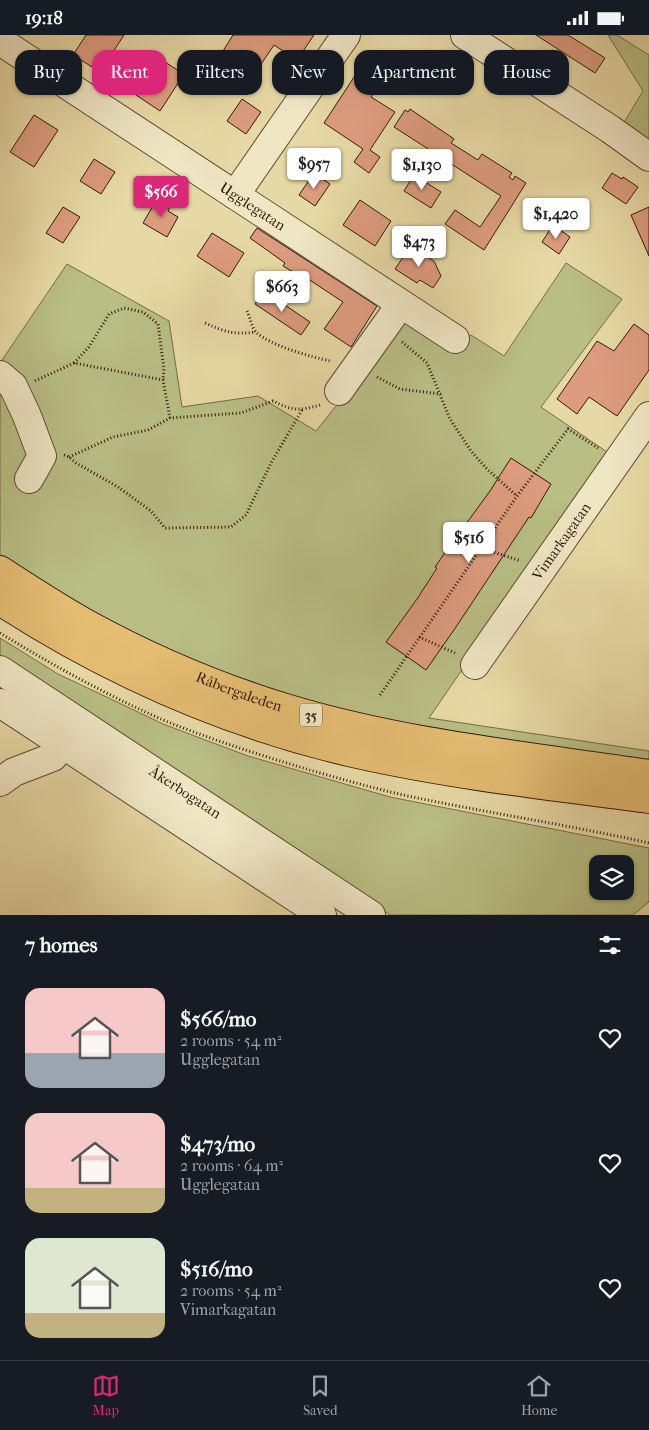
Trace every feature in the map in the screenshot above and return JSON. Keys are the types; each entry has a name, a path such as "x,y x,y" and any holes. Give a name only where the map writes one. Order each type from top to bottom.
{"main road":[{"name":"Råbergaleden","path":"0,570 86,623 129,645 227,688 289,709 421,740 649,774"},
{"name":"Råbergaleden","path":"0,601 30,620 117,668 217,712 280,732 353,753 415,765 649,799"}],"street":[{"path":"235,195 346,35"},
{"path":"465,35 610,129 649,157"},
{"name":"Ugglegatan","path":"0,41 455,339"},
{"path":"339,391 401,304"},
{"path":"6,380 28,416 42,456 29,479"},
{"name":"Vimarkagatan","path":"476,664 649,415"},
{"name":"Åkerbogatan","path":"0,670 371,915"},
{"path":"0,703 322,915"},
{"path":"0,782 14,772 53,757 64,744"}],"path":[{"path":"6,380 31,382 74,363 89,347 109,315 124,308 143,312 158,324 164,369 163,380 170,418"},
{"path":"247,311 256,332"},
{"path":"205,323 237,334 256,332 282,347 313,357 356,367 400,389 441,394"},
{"path":"384,328 427,363 450,419 471,451 487,469 518,496"},
{"path":"74,363 163,380"},
{"path":"302,411 272,463 246,515 232,527 165,528 151,511 69,457 113,437 148,430 170,418 240,413 273,401 284,407 302,411 322,404 339,391"},
{"path":"380,695 481,548 568,429 617,461"},
{"path":"481,548 542,568"},
{"path":"419,637 476,664"}],"green space":[{"path":"608,35 617,35 649,55 649,143 623,124 643,91"},
{"path":"566,263 622,299 541,407 610,454 429,718 649,751 649,760 443,730 392,720 291,695 210,667 147,640 87,608 0,555 0,363 67,264 169,321 182,407 258,396 316,431 405,320 451,348 471,335 504,356"},
{"path":"0,638 58,674 163,724 248,756 390,797 649,848 649,902 633,915 390,915 0,658"}],"building":[{"path":"86,35 124,35 114,50 92,50 92,67 82,61 82,50 76,50"},
{"path":"233,35 314,35 304,50 282,50 274,45 262,63 262,50 224,50"},
{"path":"536,35 568,35 605,58 595,73 569,56 569,50 559,50"},
{"path":"167,63 177,70 177,85 160,111 136,95 167,95"},
{"path":"354,77 354,95 372,95 371,97 395,112 370,150 380,157 369,173 354,162 363,149 324,123"},
{"path":"242,99 261,112 246,134 227,121"},
{"path":"410,109 454,139 451,143 478,160 482,154 512,173 509,177 513,180 515,176 526,183 484,250 445,224 455,210 480,227 501,196 394,127 405,110 408,112"},
{"path":"34,115 58,130 34,167 10,152"},
{"path":"94,159 115,172 101,194 80,181"},
{"path":"314,173 330,184 315,206 299,195"},
{"path":"612,173 622,179 623,177 638,187 626,204 602,188"},
{"path":"414,175 441,192 431,208 404,191"},
{"path":"158,197 171,205 168,211 178,217 167,237 143,223"},
{"path":"360,200 391,221 375,246 343,225"},
{"path":"63,207 80,217 63,243 46,233"},
{"path":"649,207 649,256 631,215"},
{"path":"553,225 570,237 559,254 542,242"},
{"path":"257,228 377,306 351,347 324,329 343,302 299,273 298,275 283,266 285,263 250,238"},
{"path":"212,233 244,253 229,277 197,256"},
{"path":"410,247 434,261 441,276 433,288 420,280 417,283 395,269"},
{"path":"264,291 310,322 301,335 255,304"},
{"path":"634,324 649,335 649,370 617,416 589,397 577,414 557,399 597,341 614,351"},
{"path":"511,458 551,484 531,518 529,517 426,670 386,642 417,599 437,568 435,567 490,491"}]}
